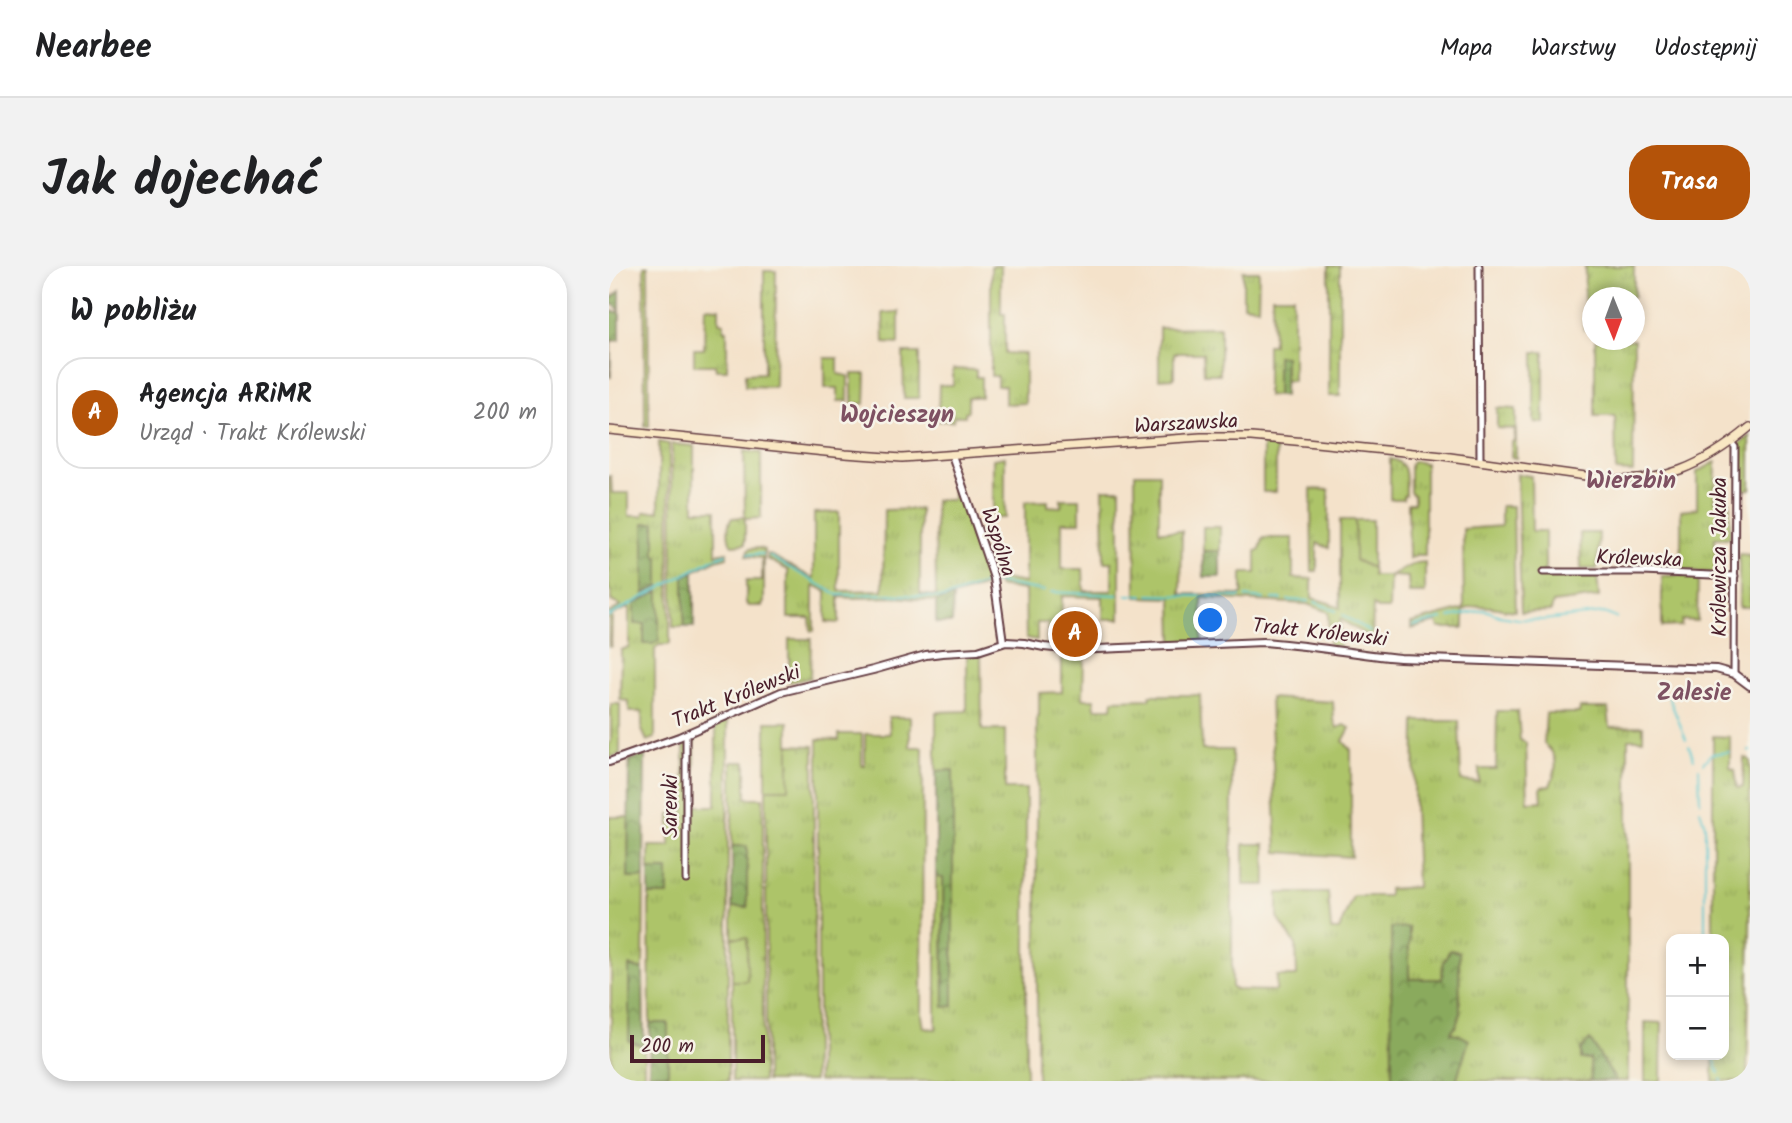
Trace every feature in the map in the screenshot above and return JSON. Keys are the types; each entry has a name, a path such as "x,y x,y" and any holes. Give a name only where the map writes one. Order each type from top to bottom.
{"main road":[{"name":"Warszawska","path":"609,430 902,458 1227,436 1296,441 1480,461 1612,480 1634,480 1676,472 1699,463 1731,443 1750,427"}],"street":[{"path":"1479,266 1480,461"},
{"name":"Królewicza Jakuba","path":"1731,443 1735,447 1734,674"},
{"name":"Wspólna","path":"952,455 994,578 1003,642"},
{"name":"Królewska","path":"1543,572 1735,576"},
{"name":"Trakt Królewski","path":"609,762 686,734 790,689 932,654 978,651 1003,642 1074,650 1263,642 1400,658 1716,669 1734,674 1750,686"},
{"name":"Sarenki","path":"686,734 686,878"}],"green space":[{"path":"644,266 648,266 649,427 645,426"},
{"path":"991,266 1001,266 1001,314 1005,314 1005,353 1025,354 1025,403 1005,404 1005,386 997,386 997,376 991,376"},
{"path":"1329,266 1340,266 1340,396 1329,396"},
{"path":"1585,266 1634,266 1634,287 1585,287"},
{"path":"764,271 776,271 775,387 745,386 745,374 764,373"},
{"path":"1243,271 1259,271 1258,307 1243,305"},
{"path":"620,291 620,312 609,300"},
{"path":"1272,296 1293,296 1293,381 1285,381 1285,356 1277,356 1277,396 1267,396 1267,345 1273,345"},
{"path":"705,307 719,308 719,322 724,323 724,330 727,330 727,370 716,370 715,365 694,365 694,349 704,349"},
{"path":"609,311 620,312 620,340 611,341 609,377"},
{"path":"899,312 899,344 884,343 883,313"},
{"path":"1220,327 1220,374 1204,374 1203,353 1174,353 1174,378 1159,379 1159,328"},
{"path":"1595,350 1634,350 1633,472 1616,471 1615,416 1595,416"},
{"path":"1534,352 1544,352 1544,423 1534,422"},
{"path":"903,353 919,353 919,398 904,398"},
{"path":"1277,356 1285,356 1284,396 1277,396"},
{"path":"825,358 838,358 838,374 848,376 848,401 838,401 838,388 825,388"},
{"path":"953,369 976,370 976,377 981,377 981,397 968,397 968,411 965,416 954,416 953,421 938,421 939,385 953,385"},
{"path":"852,374 866,374 865,404 852,403"},
{"path":"1497,408 1516,409 1516,458 1511,457 1515,429 1497,428"},
{"path":"1750,436 1750,489 1739,491 1740,444"},
{"path":"659,442 669,444 670,643 659,645 655,649 655,738 647,741 642,730 642,712 629,712 629,701 620,700 621,650 629,647 629,607 612,615 609,647 609,613 621,606 611,601 609,590 609,476 612,493 629,493 629,516 643,516 644,512 659,511","holes":["654,523 655,554 644,594 644,524"]},
{"path":"672,444 694,446 694,510 716,510 716,554 727,552 727,557 684,576 684,627 673,627"},
{"path":"1263,445 1276,447 1276,492 1263,492"},
{"path":"744,451 761,453 761,518 745,519 745,544 732,545 728,535 730,520 745,517"},
{"path":"1005,457 1005,518 993,518 993,459"},
{"path":"1390,459 1404,467 1406,495 1403,499 1390,499"},
{"path":"1413,461 1425,463 1425,555 1416,555 1409,559 1408,503 1414,503 1414,496 1410,492 1410,465"},
{"path":"1716,462 1715,501 1730,502 1730,538 1715,538 1715,573 1681,569 1681,510 1697,508 1697,472"},
{"path":"1135,473 1159,473 1159,531 1182,531 1181,594 1242,595 1242,573 1256,573 1256,551 1260,549 1263,538 1293,538 1293,578 1312,579 1312,598 1340,608 1340,520 1355,520 1355,560 1372,568 1373,576 1389,576 1416,563 1425,562 1425,593 1409,593 1408,577 1390,576 1389,609 1377,609 1373,605 1372,639 1340,619 1340,647 1329,645 1328,612 1307,604 1202,598 1202,641 1173,643 1172,598 1136,597"},
{"path":"1517,474 1531,476 1532,531 1545,531 1545,569 1542,572 1597,575 1599,597 1553,603 1551,611 1521,612"},
{"path":"953,478 986,563 990,585 936,601 897,597 839,597 839,623 826,622 826,591 814,585 814,631 811,631 810,618 788,618 788,570 767,559 768,554 814,579 814,513 839,512 839,591 883,590 884,510 920,509 920,594 936,596 935,500 953,500"},
{"path":"1103,489 1120,489 1120,619 1103,619 1103,597 1062,596 1061,645 1048,643 1048,623 1037,623 1037,640 1026,638 1025,590 998,586 997,578 1025,583 1025,502 1048,501 1048,506 1061,507 1061,499 1080,499 1080,522 1062,522 1062,569 1083,569 1084,591 1112,591 1112,562 1104,562"},
{"path":"1311,489 1329,490 1329,548 1317,543 1317,571 1312,571"},
{"path":"1501,506 1513,506 1515,611 1476,606 1464,610 1464,628 1439,628 1437,622 1411,629 1411,623 1464,609 1463,529 1501,526"},
{"path":"1355,520 1372,520 1372,568 1355,560"},
{"path":"644,523 655,523 659,586 644,594"},
{"path":"1203,527 1220,527 1220,551 1203,551"},
{"path":"1580,533 1599,533 1597,569 1581,569"},
{"path":"749,549 764,550 764,602 762,606 749,606 746,603 746,581 762,581 762,558 746,556"},
{"path":"1203,551 1220,551 1220,577 1204,577"},
{"path":"1739,554 1750,555 1750,607 1739,607"},
{"path":"694,572 694,627 684,627 684,576"},
{"path":"1681,575 1698,579 1697,621 1682,620 1681,626 1662,627 1662,576"},
{"path":"659,591 659,640 653,644 644,644 644,624 634,624 634,604"},
{"path":"953,597 952,623 936,623 936,601"},
{"path":"789,639 811,639 810,678 789,682"},
{"path":"1062,653 1084,653 1083,699 1094,699 1095,708 1112,708 1113,700 1150,699 1150,695 1200,695 1202,750 1232,750 1232,988 1236,990 1276,991 1277,976 1297,976 1296,945 1278,918 1278,893 1328,893 1331,930 1339,930 1353,896 1388,896 1388,889 1417,887 1415,721 1459,721 1461,781 1479,782 1479,769 1496,769 1497,711 1518,711 1520,740 1526,743 1528,802 1542,801 1541,787 1550,786 1554,774 1555,758 1544,744 1546,713 1579,713 1580,708 1608,708 1610,727 1643,726 1643,739 1628,739 1628,1081 1037,1081 1037,717 1039,693 1062,692"},
{"path":"967,655 981,655 982,730 1005,730 1005,789 1026,789 1026,1081 818,1081 818,739 839,740 839,734 862,734 862,766 865,766 865,734 890,734 889,717 910,717 910,747 923,747 922,1016 924,1028 936,1029 936,877 943,877 944,1006 953,770 936,771 936,712 967,711"},
{"path":"1270,698 1333,702 1337,728 1345,725 1350,728 1343,741 1351,750 1351,857 1277,852"},
{"path":"611,704 620,704 620,754 609,758 611,742"},
{"path":"728,720 728,1081 650,1081 649,1073 668,1073 668,1023 650,1023 649,895 668,894 668,870 649,870 649,846 670,846 670,814 684,813 684,739 695,735 695,806 716,806 716,726"},
{"path":"766,722 789,722 789,789 766,789"},
{"path":"1713,736 1730,737 1730,768 1735,770 1737,788 1743,787 1744,758 1750,762 1747,1081 1713,1081 1713,1060 1729,1060 1729,934 1713,934"},
{"path":"789,745 814,746 814,1081 766,1081 766,789 789,788"},
{"path":"645,755 644,878 628,878 629,760"},
{"path":"732,762 746,762 746,798 763,798 763,1081 732,1081 732,981 746,981 747,939 732,938 732,907 747,907 747,847 732,846"},
{"path":"953,770 953,1006 944,1007 943,878 936,877 936,771"},
{"path":"609,817 629,817 628,878 644,878 643,970 629,966 629,1041 644,1046 644,1081 609,1081"},
{"path":"1244,844 1265,844 1266,885 1244,885"},
{"path":"732,846 747,846 747,907 732,907"},
{"path":"649,870 668,870 668,895 649,895"},
{"path":"1409,927 1409,979 1442,979 1443,962 1450,950 1459,952 1460,1014 1451,1033 1469,1040 1456,1081 1392,1081 1391,928"},
{"path":"732,938 747,938 747,981 732,981"},
{"path":"629,966 643,970 644,1046 629,1041"},
{"path":"1645,1022 1662,1023 1661,1081 1645,1081"},
{"path":"650,1023 668,1023 668,1074 649,1073"},
{"path":"1590,1040 1616,1081 1591,1081 1590,1059 1581,1059 1581,1049"}],"waterway":[{"path":"609,616 726,554"},
{"path":"748,554 763,554"},
{"path":"769,556 838,595 889,594 944,598 988,583 1044,591"},
{"path":"1051,592 1118,595"},
{"path":"1126,595 1143,595"},
{"path":"1149,595 1240,597"},
{"path":"1246,597 1264,599"},
{"path":"1272,599 1281,599"},
{"path":"1288,600 1309,601"},
{"path":"1315,602 1336,611"},
{"path":"1450,617 1485,610 1518,619 1543,620 1604,613 1616,618"},
{"path":"1343,615 1370,632"},
{"path":"1413,626 1442,619"},
{"path":"1667,693 1686,739"},
{"path":"1689,746 1694,759"},
{"path":"1703,763 1711,754 1729,752"},
{"path":"1699,768 1700,802"},
{"path":"1700,810 1705,825 1705,934"},
{"path":"1715,1060 1719,1073"}],"place":[{"name":"Agencja ARiMR","path":"1075,634"}],"district":[{"name":"Wojcieszyn","path":"897,414"},
{"name":"Wierzbin","path":"1631,480"},
{"name":"Zalesie","path":"1694,692"}]}
